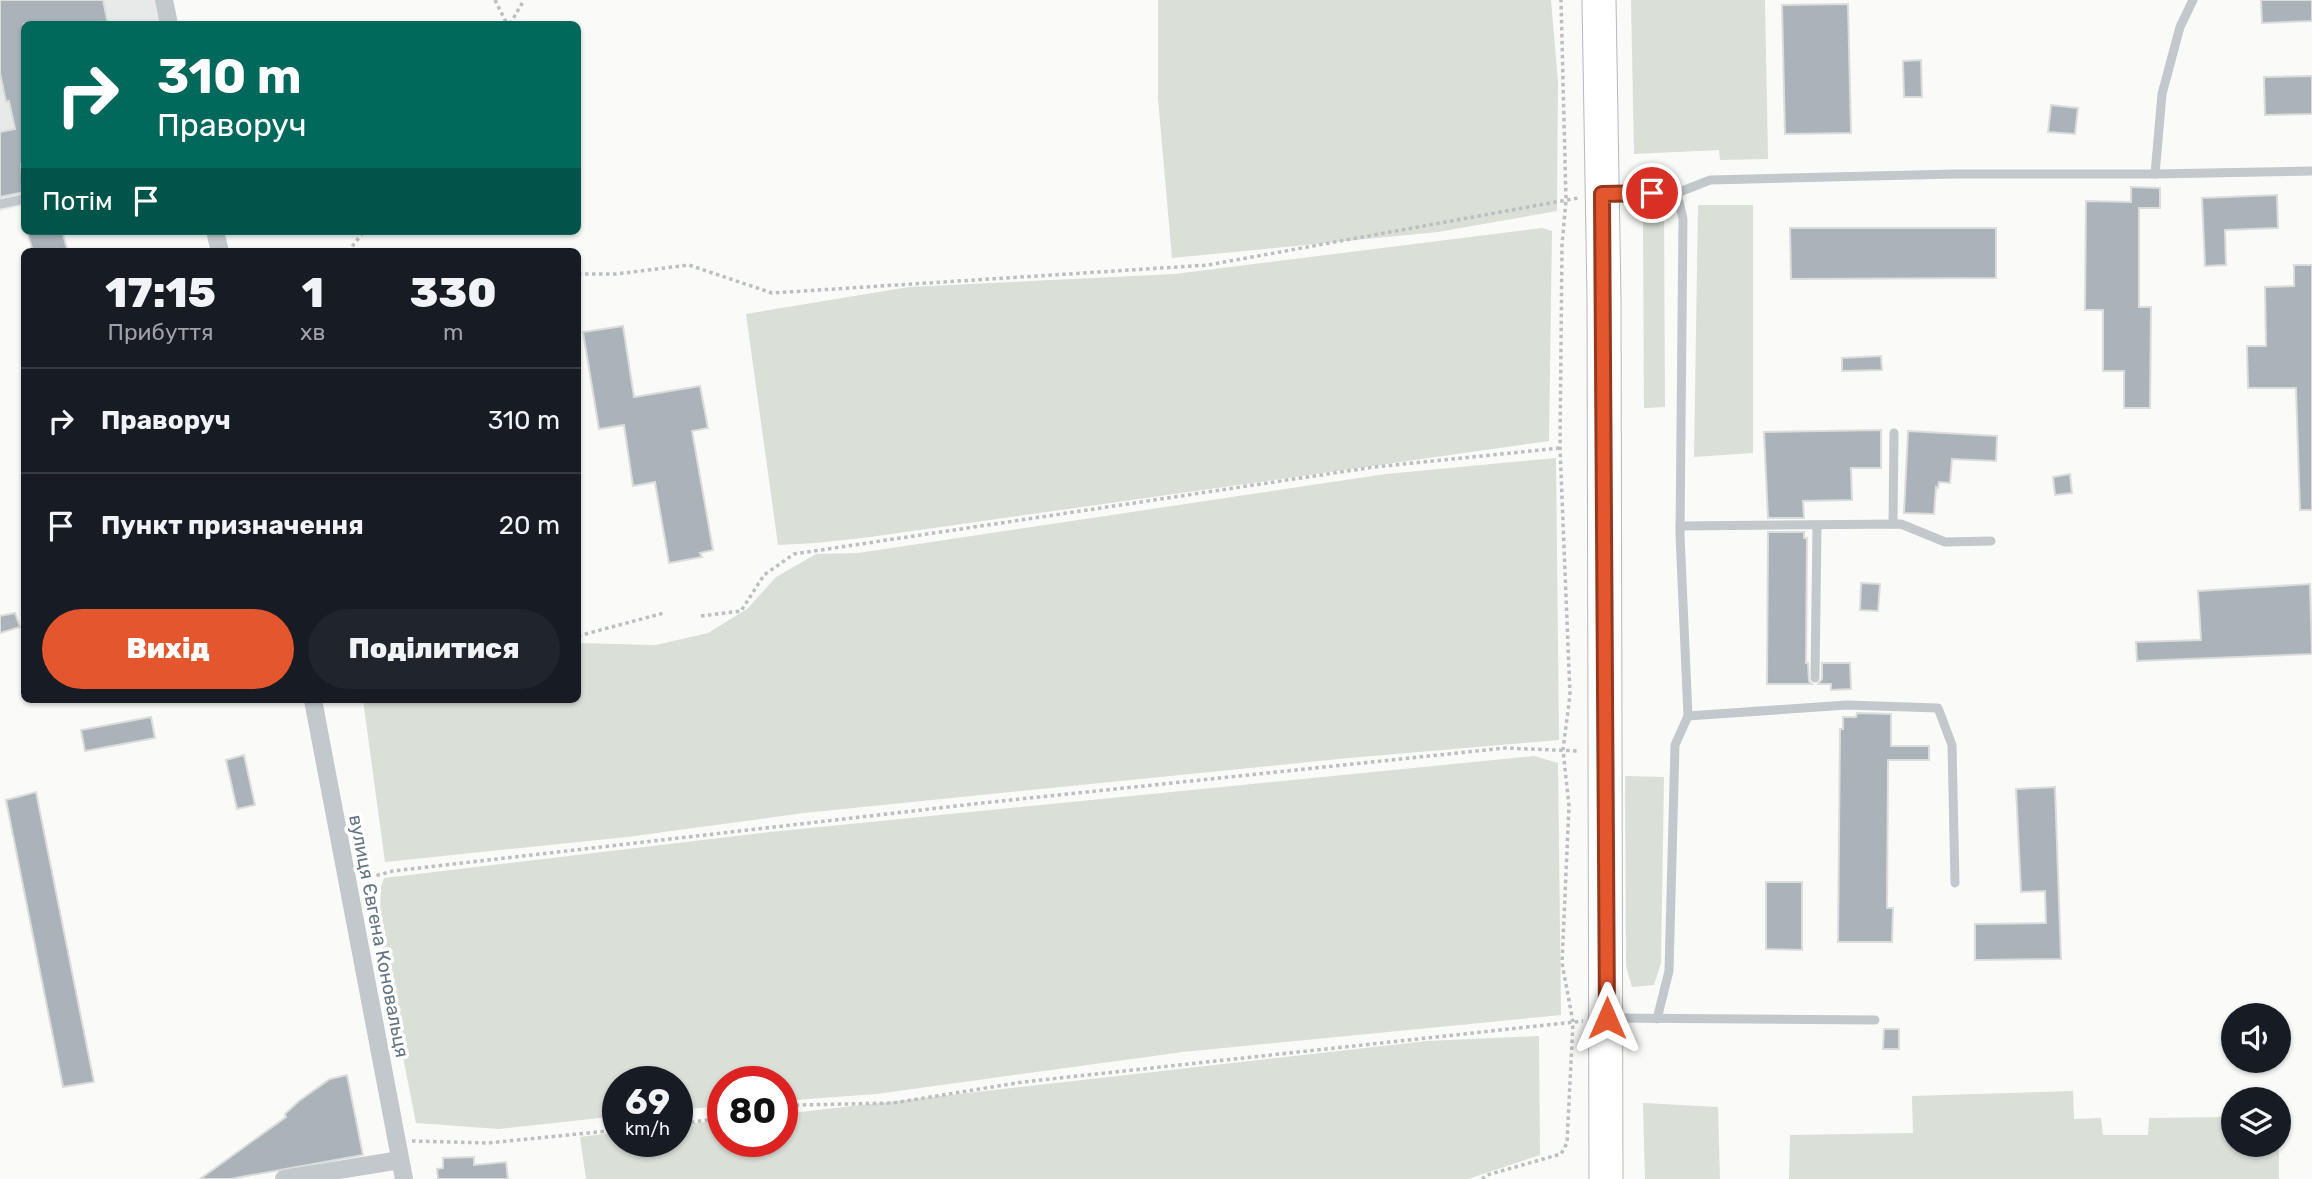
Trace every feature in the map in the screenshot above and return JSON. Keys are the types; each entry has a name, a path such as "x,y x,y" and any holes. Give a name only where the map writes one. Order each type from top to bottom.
{"highway":[{"path":"1598,0 1606,752 1606,1179"}],"street":[{"path":"164,0 168,21"},
{"name":"вулиця Євгена Коновальця","path":"314,703 404,1179"},
{"path":"284,1179 401,1160"}],"lane":[{"path":"2155,174 2162,94 2180,27 2193,0"},
{"path":"1602,194 1677,193 1710,180 1954,174 2312,171"},
{"path":"1657,1019 1670,971 1675,745 1688,716 1680,526 1683,219 1677,193"},
{"path":"0,205 21,200"},
{"path":"1893,524 1894,433"},
{"path":"1680,526 1901,524 1945,542 1991,541"},
{"path":"1815,678 1816,526"},
{"path":"1688,716 1847,705 1938,708 1952,745 1955,883"},
{"path":"1607,1018 1875,1020"}],"path":[{"path":"495,0 507,21"},
{"path":"511,21 524,0"},
{"path":"1482,1179 1562,1154 1567,1143 1573,1022 1562,963 1569,806 1563,750 1570,695 1560,448 1562,245 1566,201 1561,0"},
{"path":"581,274 616,274 689,265 772,293 1208,265 1602,194"},
{"path":"701,616 741,611 764,575 794,554 1374,467 1560,448"},
{"path":"581,635 664,613"},
{"path":"348,883 393,871 982,803 1504,748 1606,752"},
{"path":"798,1105 893,1104 1023,1082 1607,1018"},
{"path":"396,1141 488,1143 602,1132"}],"shaded area":[{"path":"0,0 164,0 168,21 21,21 21,206 0,211"},
{"path":"1158,0 1551,0 1558,82 1557,211 1438,232 1172,258 1158,99"},
{"path":"1631,0 1765,0 1768,159 1720,160 1719,150 1634,154"},
{"path":"1698,205 1753,205 1753,453 1694,457"},
{"path":"1643,215 1664,215 1665,407 1644,408"},
{"path":"1542,228 1552,231 1549,441 870,537 778,545 746,314 909,287 1175,274"},
{"path":"1556,458 1559,740 1338,759 804,813 627,837 385,862 363,703 581,703 581,643 656,645 708,633 747,609 776,577 816,554 858,553 1386,474"},
{"path":"1534,756 1558,763 1561,1015 1183,1052 876,1094 798,1100 798,1066 707,1066 707,1107 693,1109 693,1066 602,1066 602,1118 499,1129 416,1123 379,935 381,887 384,878 770,832"},
{"path":"1625,776 1664,777 1661,963 1654,985 1632,987 1626,966"},
{"path":"1539,1036 1540,1155 1468,1179 586,1179 580,1137 602,1134 602,1157 693,1157 693,1123 707,1122 707,1157 798,1157 798,1112 1427,1041"},
{"path":"2073,1091 2074,1119 2101,1118 2103,1135 2148,1135 2149,1118 2221,1117 2221,1157 2279,1157 2279,1179 1789,1179 1790,1135 1913,1133 1912,1096"},
{"path":"1643,1103 1718,1107 1720,1179 1645,1179"}],"building":[{"path":"0,0 103,0 107,21 21,21 21,193 0,197 0,132 15,129 0,73"},
{"path":"2261,0 2312,0 2312,21 2262,23"},
{"path":"1848,4 1851,133 1785,134 1782,5"},
{"path":"1921,60 1922,97 1904,97 1903,61"},
{"path":"2312,76 2312,114 2265,115 2264,77"},
{"path":"2051,105 2078,108 2075,134 2048,132"},
{"path":"2131,187 2160,188 2160,208 2139,208 2139,307 2151,307 2150,408 2124,408 2124,371 2103,371 2103,310 2085,310 2086,201 2131,202"},
{"path":"2277,195 2278,228 2225,230 2226,265 2205,266 2202,198"},
{"path":"1790,228 1996,228 1996,278 1791,279"},
{"path":"28,235 63,235 67,248 32,248"},
{"path":"2294,265 2312,265 2312,510 2300,510 2296,388 2248,388 2247,346 2266,346 2265,287 2294,286"},
{"path":"623,326 634,397 700,386 708,428 692,431 713,550 700,553 702,557 669,563 655,482 633,486 624,425 599,429 583,332"},
{"path":"1881,356 1882,370 1842,371 1842,358"},
{"path":"1881,430 1881,468 1851,468 1852,500 1803,501 1804,518 1768,518 1764,432"},
{"path":"1908,431 1997,436 1996,461 1952,459 1950,483 1939,482 1938,488 1936,487 1934,514 1904,513"},
{"path":"2070,474 2072,493 2055,495 2053,477"},
{"path":"1768,532 1804,532 1804,538 1807,538 1806,663 1812,684 1767,684"},
{"path":"1861,583 1880,584 1878,611 1860,610"},
{"path":"2310,584 2312,654 2137,661 2136,642 2201,640 2198,591"},
{"path":"15,613 20,627 0,633 0,616"},
{"path":"1822,663 1850,663 1851,689 1831,690 1831,684 1818,684 1822,679"},
{"path":"1857,713 1891,714 1891,746 1929,746 1929,760 1888,760 1887,908 1893,908 1892,942 1838,942 1840,729 1843,729 1843,717 1856,717"},
{"path":"151,717 155,738 85,751 81,730"},
{"path":"244,755 255,805 237,809 226,760"},
{"path":"2055,787 2061,959 1975,960 1975,924 2046,923 2045,891 2021,892 2016,789"},
{"path":"36,792 94,1082 63,1087 6,800"},
{"path":"1766,882 1802,882 1802,950 1766,949"},
{"path":"1884,1029 1899,1029 1899,1049 1883,1049"},
{"path":"347,1075 363,1155 230,1179 200,1179 286,1117 285,1114 299,1101 330,1079"},
{"path":"474,1157 474,1165 506,1162 508,1179 438,1179 437,1169 443,1168 443,1158"}],"route":[{"path":"1607,1018 1602,194 1652,193"}]}
